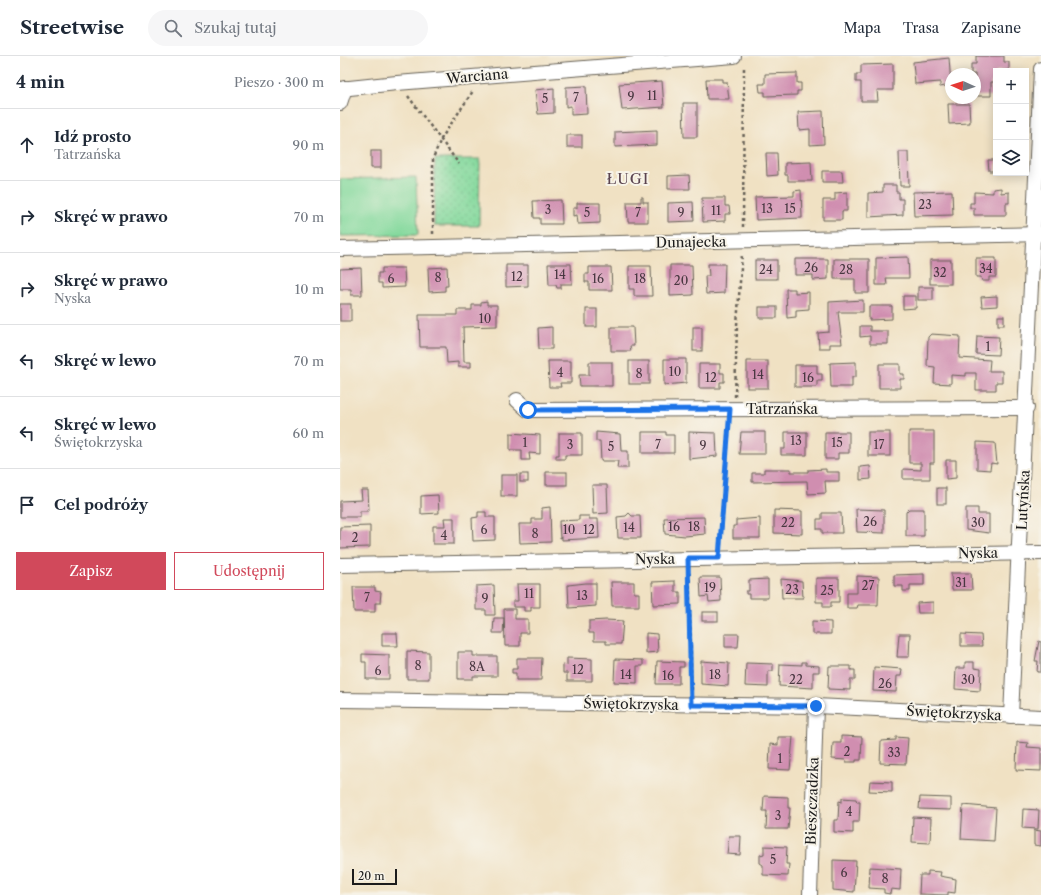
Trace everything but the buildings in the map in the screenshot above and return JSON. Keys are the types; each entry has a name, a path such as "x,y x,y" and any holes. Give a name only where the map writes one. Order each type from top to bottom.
{"street":[{"name":"Warciana","path":"343,89 484,76 621,60 734,56"},
{"name":"Lutyńska","path":"1011,716 1027,408 1038,235 1041,69"},
{"path":"340,103 343,89"},
{"name":"Dunajecka","path":"340,249 1038,235"},
{"name":"Tatrzańska","path":"517,400 528,410 1027,408"},
{"name":"Nyska","path":"340,565 1020,552 1041,553"},
{"name":"Świętokrzyska","path":"340,700 816,706 1041,717"},
{"name":"Bieszczadzka","path":"810,895 816,706"}],"path":[{"path":"433,247 433,158 441,139 484,76"},
{"path":"398,83 459,164"},
{"path":"719,558 730,409"},
{"path":"688,558 691,705"}],"green space":[{"path":"435,159 480,159 479,226 434,226"},
{"path":"416,177 418,235 340,236 340,179"}],"district":[{"name":"ŁUGI","path":"628,178"}],"route":[{"path":"528,410 730,409 719,558 688,558 691,705 816,706"}]}
